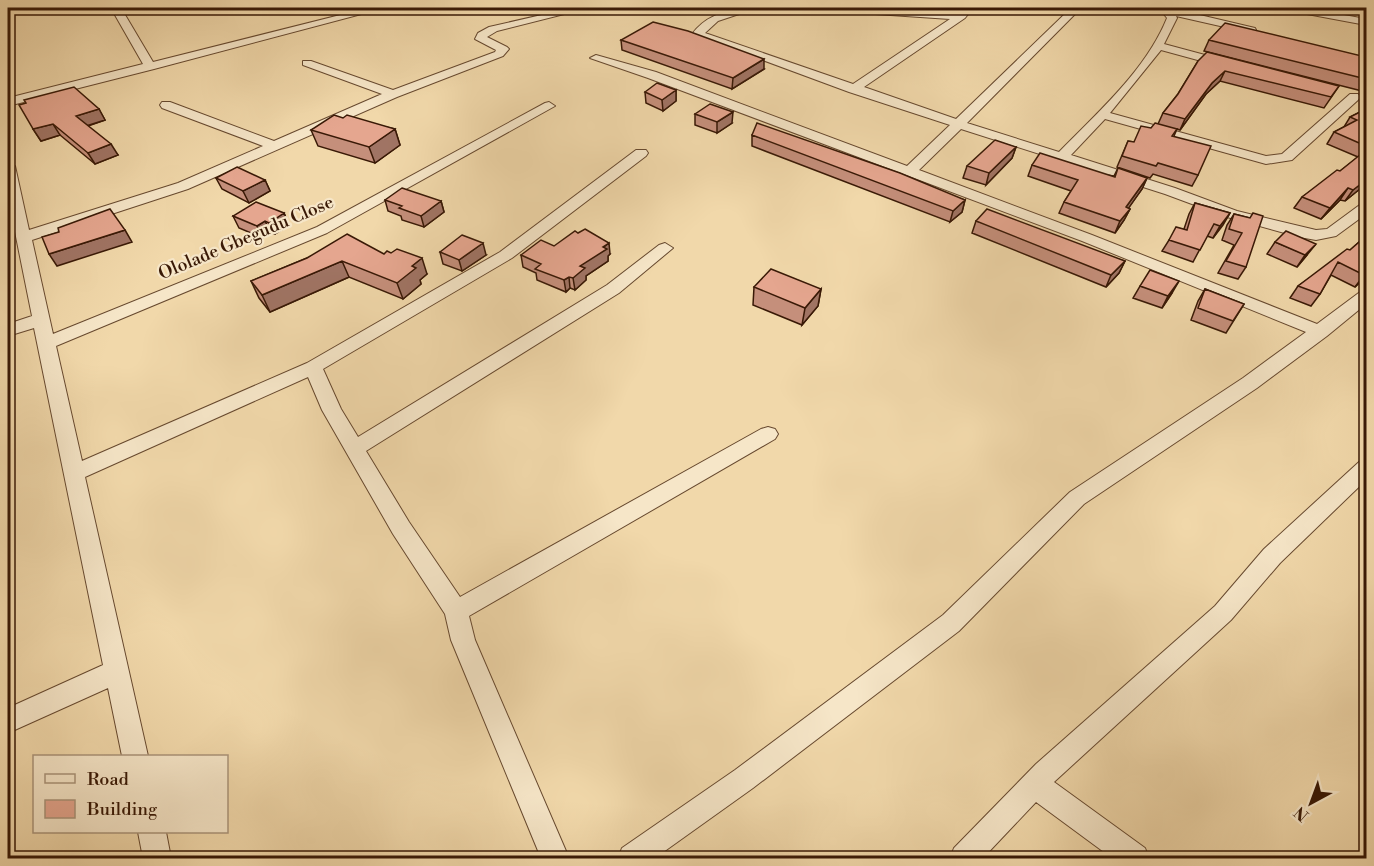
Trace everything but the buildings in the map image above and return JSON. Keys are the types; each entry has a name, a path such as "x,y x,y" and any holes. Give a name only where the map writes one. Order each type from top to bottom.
{"street":[{"path":"116,8 123,25 140,47 150,67"},
{"path":"8,102 379,8"},
{"path":"17,228 183,186 393,94 499,54 502,49 482,39 482,35 493,29 583,8"},
{"path":"752,8 711,21 703,25 698,34 853,89 1170,191 1232,214 1316,235 1331,233 1366,207"},
{"path":"831,8 965,12"},
{"path":"909,172 1076,8"},
{"path":"1291,8 1366,22"},
{"path":"1062,158 1148,61 1170,27 1172,18 1162,9"},
{"path":"1162,9 1267,34"},
{"path":"853,89 965,12"},
{"path":"1157,46 1237,67"},
{"path":"596,58 652,75 1088,237 1321,332"},
{"path":"307,63 393,94"},
{"path":"1101,114 1266,160 1277,160 1287,157 1355,97"},
{"path":"166,105 275,146"},
{"name":"Ololade Gbegudu Close","path":"47,342 322,230 549,106"},
{"path":"75,473 313,367 506,255 641,153"},
{"path":"8,166 17,228 47,342 135,755"},
{"path":"355,448 603,295 665,248"},
{"path":"632,858 744,779 951,623 1077,498 1250,383 1366,296"},
{"path":"8,330 42,320"},
{"path":"313,367 332,410 401,528 456,610 464,640 555,858"},
{"path":"456,610 682,480 768,434"},
{"path":"964,858 1034,784 1223,613 1272,556 1366,468"},
{"path":"8,721 117,671"},
{"path":"1034,784 1134,858"},
{"path":"152,833 158,858"}]}
